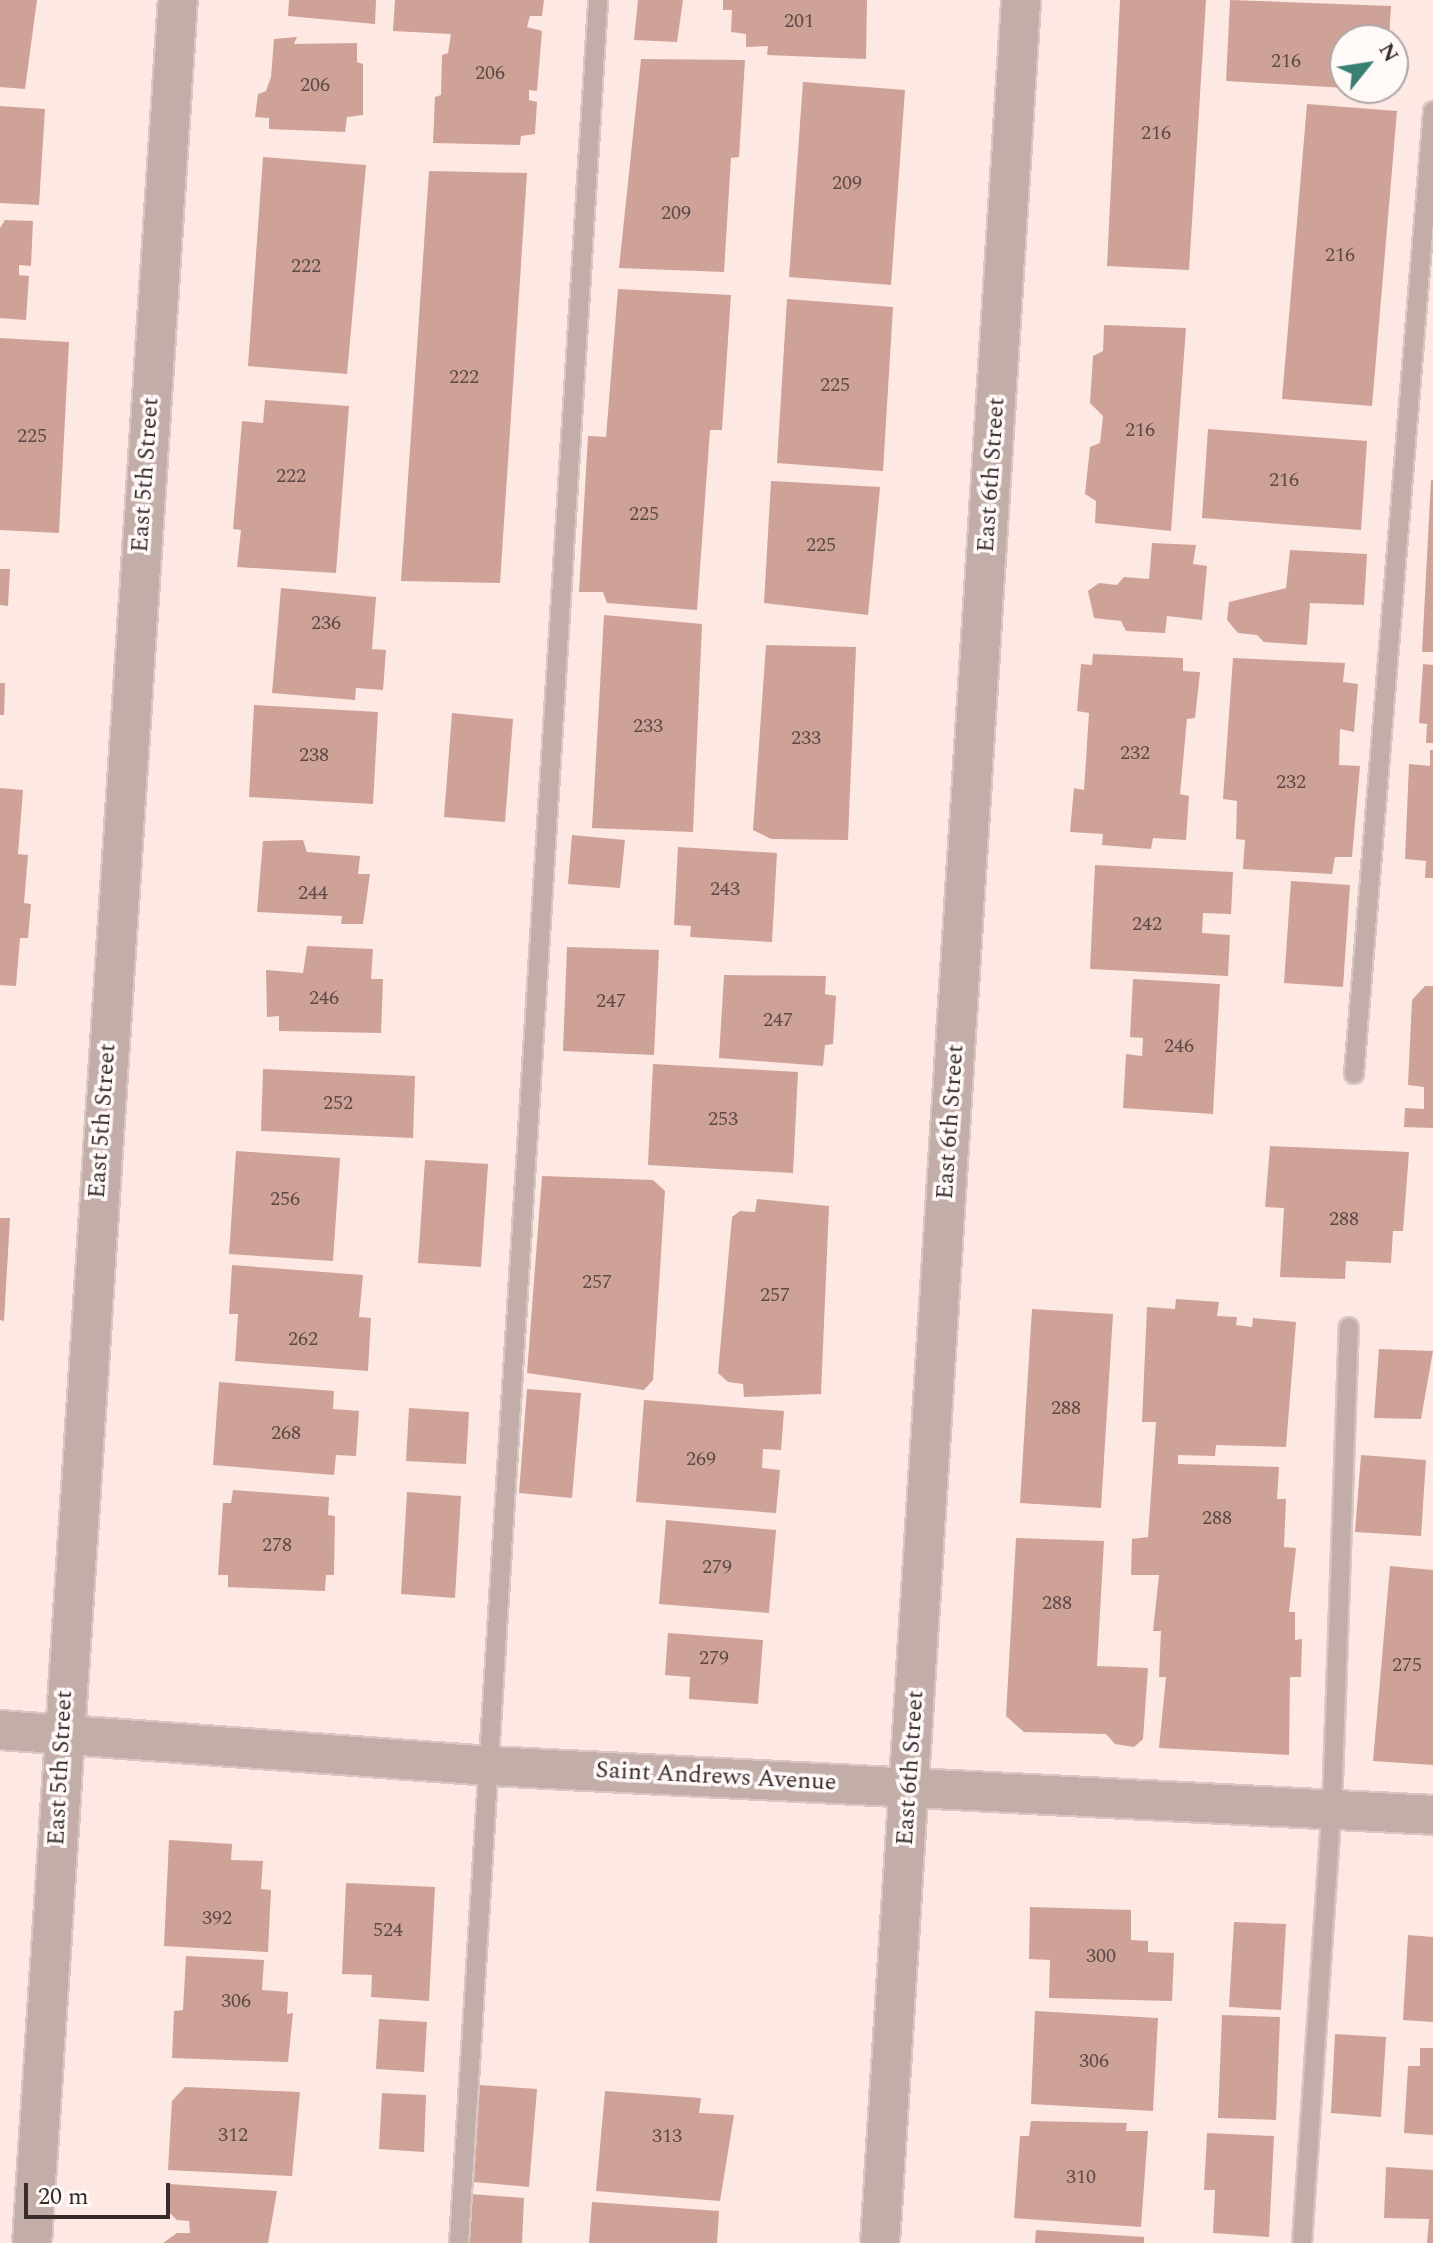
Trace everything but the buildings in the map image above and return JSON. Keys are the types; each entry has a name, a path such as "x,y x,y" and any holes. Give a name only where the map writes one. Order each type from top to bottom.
{"street":[{"name":"East 5th Street","path":"32,2243 178,0"},
{"name":"East 6th Street","path":"880,2243 1021,0"},
{"name":"Saint Andrews Avenue","path":"0,1730 490,1766 1433,1815"}],"lane":[{"path":"459,2243 598,0"},
{"path":"1354,1074 1433,111"},
{"path":"1302,2243 1332,1808 1349,1327"}]}
